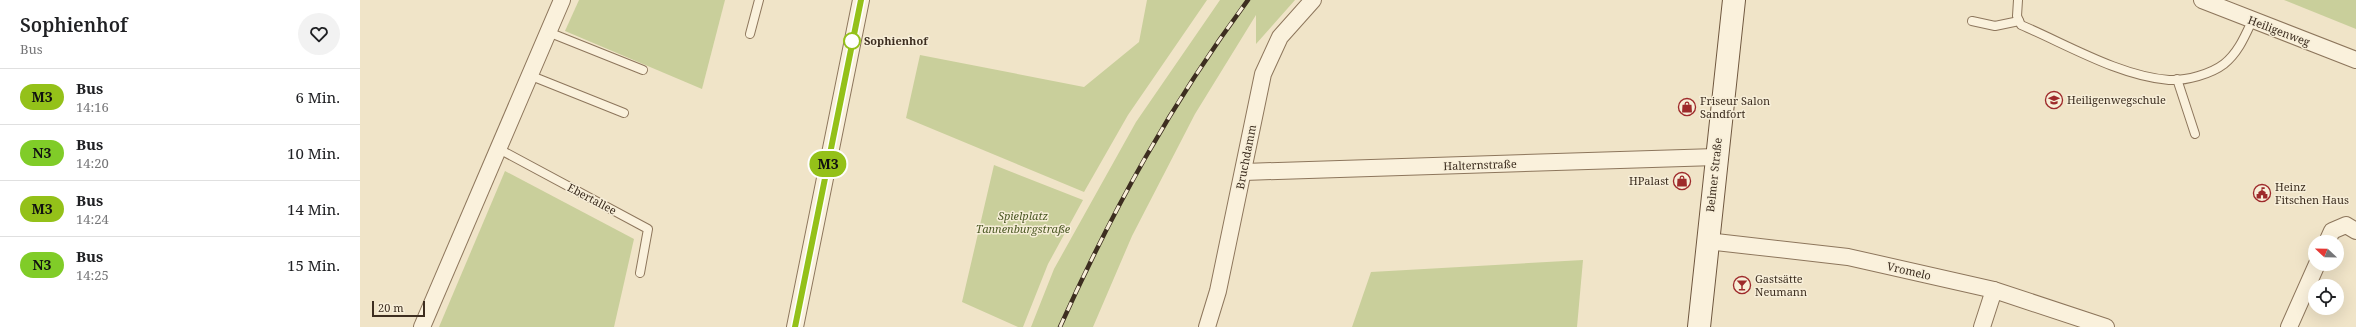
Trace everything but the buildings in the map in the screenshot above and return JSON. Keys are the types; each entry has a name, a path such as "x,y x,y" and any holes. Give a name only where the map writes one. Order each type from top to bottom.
{"street":[{"path":"422,327 497,148 562,0"},
{"path":"795,327 860,0"},
{"name":"Bruchdamm","path":"1207,327 1218,291 1244,172 1263,74 1280,37 1313,0"},
{"name":"Belmer Straße","path":"1699,327 1734,0"},
{"name":"Heiligenweg","path":"2202,0 2252,21 2356,60"},
{"name":"Halternstraße","path":"1244,172 1716,157"},
{"path":"2330,235 2332,231 2351,228"},
{"name":"Vromelo","path":"1708,241 1848,257 1994,290 2106,327"},
{"path":"2289,327 2314,271"},
{"path":"1982,327 1994,290"}],"lane":[{"path":"750,34 759,0"},
{"path":"2018,0 2017,16 2021,25 2116,67 2170,80 2192,78 2224,65 2240,45 2252,21"},
{"path":"1972,21 1995,26 2019,21"},
{"path":"548,32 643,70"},
{"path":"529,76 624,114"},
{"path":"2177,79 2196,134"},
{"name":"Ebertallee","path":"497,148 648,229 640,273"}],"green space":[{"path":"579,0 725,0 702,89 565,31"},
{"path":"1147,0 1207,0 1128,115 1084,192 906,118 920,55 1084,87 1139,42"},
{"path":"1220,0 1295,0 1256,44 1256,15 1195,114 1132,236 1093,327 1031,327 1054,269 1136,122"},
{"path":"2284,0 2356,0 2356,29"},
{"name":"Spielplatz Tannenburgstraße","path":"994,165 1083,200 1048,264 1023,327 1018,327 962,302"},
{"path":"505,171 634,239 614,327 439,327"},
{"path":"1583,260 1577,327 1352,327 1371,272"}],"railway":[{"path":"1060,327 1122,199 1145,158 1194,78 1248,0"}],"bus line":[{"name":"M3","path":"795,327 861,0"}],"place":[{"name":"Sophienhof","path":"852,41"},
{"name":"Heiligenwegschule","path":"2054,100"},
{"name":"Friseur Salon Sandfort","path":"1687,107"},
{"name":"HPalast","path":"1682,181"},
{"name":"Heinz Fitschen Haus","path":"2262,193"},
{"name":"Gastsätte Neumann","path":"1742,285"}]}
